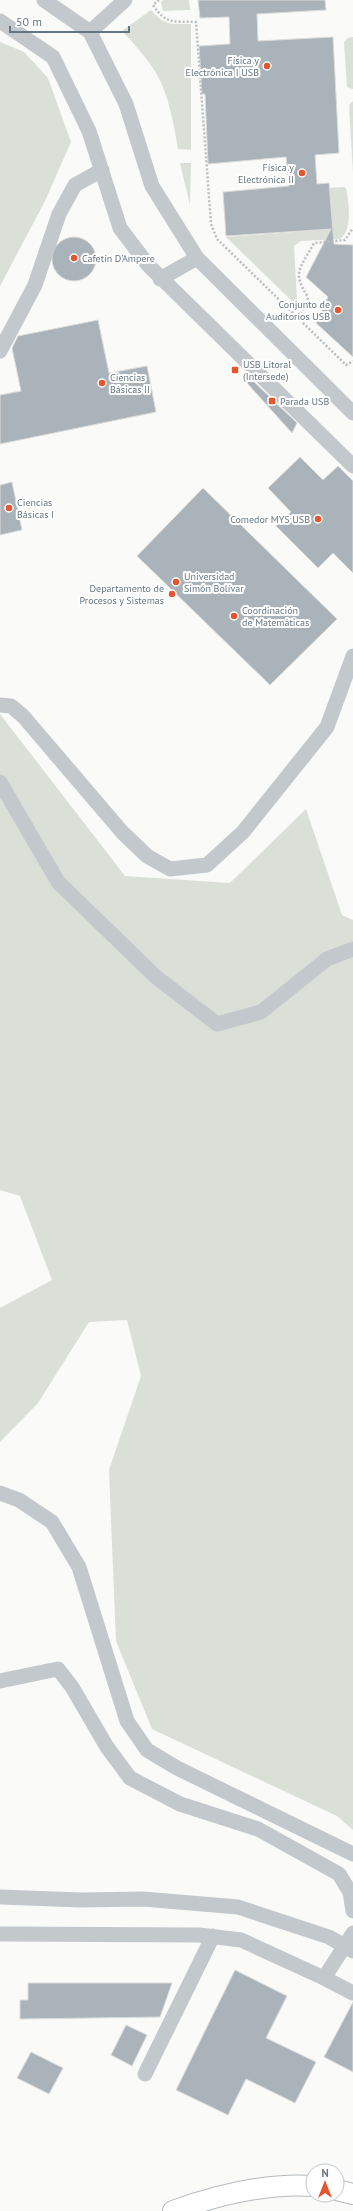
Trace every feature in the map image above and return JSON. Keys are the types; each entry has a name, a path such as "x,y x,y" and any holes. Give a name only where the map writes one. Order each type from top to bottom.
{"main road":[{"path":"172,2211 222,2195 257,2189 293,2185 305,2186"}],"lane":[{"path":"44,0 90,32 126,104 152,186 197,258 353,413"},
{"path":"90,32 125,0"},
{"path":"0,21 53,57 89,131 120,228 160,278 353,466"},
{"path":"0,351 35,285 59,214 75,185 102,170"},
{"path":"160,278 197,258"},
{"path":"0,705 11,706 23,716 122,832 147,856 170,869 207,865 243,832 327,727 353,656"},
{"path":"0,782 58,882 156,977 217,1024 261,1012 327,959 353,949"},
{"path":"0,1493 19,1500 52,1522 75,1560 127,1722 148,1750 177,1768 353,1854"},
{"path":"0,1681 58,1670 72,1687 107,1747 130,1778 180,1804 258,1829 339,1874 350,1892 353,1911"},
{"path":"0,1897 81,1900 143,1899 238,1907 329,1937 349,1949"},
{"path":"324,1978 349,1949 353,1933"},
{"path":"0,1934 136,1934 213,1936 241,1940 353,1993"},
{"path":"145,2074 213,1936"}],"path":[{"path":"159,0 153,5 161,17 171,21 196,22 211,224 217,239 346,365 353,361"},
{"path":"298,317 307,303 308,297 300,286 298,274 314,242 345,240 353,228"}],"shaded area":[{"path":"163,0 189,0 190,10 163,11 161,2"},
{"path":"151,10 160,19 169,23 191,24 191,150 178,149 169,105 161,83 147,60 122,31"},
{"path":"353,37 353,89 347,87 344,42 348,38"},
{"path":"0,42 24,52 48,78 71,142 45,201 0,286"},
{"path":"353,101 353,173 349,105"},
{"path":"180,163 191,163 190,205"},
{"path":"329,188 346,188 349,217 346,231 343,236 339,239 301,241 294,246 297,301 294,303 226,237 333,229"},
{"path":"0,714 125,876 230,883 306,809 342,915 353,920 353,1830 337,1816 152,1729 116,1641 109,1470 141,1376 127,1320 89,1322 38,1403 0,1442 0,1308 52,1280 20,1196 0,1190"}],"building":[{"path":"198,0 325,0 326,10 257,14 258,41 333,37 339,153 315,155 317,184 329,183 334,244 353,245 353,357 316,323 328,297 306,277 331,229 226,236 223,192 289,186 286,157 208,164 205,94 202,94 199,46 230,44 229,17 200,18"},
{"name":"Cafetín D'Ampere","path":"74,237 86,241 92,247 96,259 92,271 86,277 74,281 62,277 56,271 52,259 56,247 62,241"},
{"name":"Ciencias Básicas II","path":"98,320 109,373 147,366 156,412 0,444 0,395 21,391 12,348 18,336"},
{"name":"Parada USB","path":"251,379 297,423 292,433 247,383"},
{"name":"Comedor MYS USB","path":"300,457 323,480 338,466 353,481 353,573 333,553 318,568 276,526 291,512 268,488"},
{"name":"Ciencias Básicas I","path":"12,482 22,530 0,535 0,485"},
{"path":"203,488 337,619 270,685 137,556"},
{"path":"235,1970 287,1996 266,2038 316,2062 295,2103 246,2079 228,2115 176,2090"},
{"path":"28,1983 172,1983 160,2017 20,2019 20,2000 28,2000"},
{"path":"353,2002 353,2072 324,2057"},
{"path":"126,2025 147,2035 132,2066 111,2055"},
{"path":"31,2052 63,2068 49,2094 17,2078"}],"place":[{"name":"Física y Electrónica I USB","path":"267,66"},
{"name":"Física y Electrónica II","path":"302,173"},
{"name":"Cafetín D'Ampere","path":"74,258"},
{"name":"Conjunto de Auditorios USB","path":"338,310"},
{"name":"USB Litoral (Intersede)","path":"235,370"},
{"name":"Ciencias Básicas II","path":"102,383"},
{"name":"Parada USB","path":"272,401"},
{"name":"Ciencias Básicas I","path":"9,508"},
{"name":"Comedor MYS USB","path":"318,519"},
{"name":"Universidad Simón Bolívar","path":"176,582"},
{"name":"Departamento de Procesos y Sistemas","path":"172,594"},
{"name":"Coordinación de Matemáticas","path":"234,616"}]}
